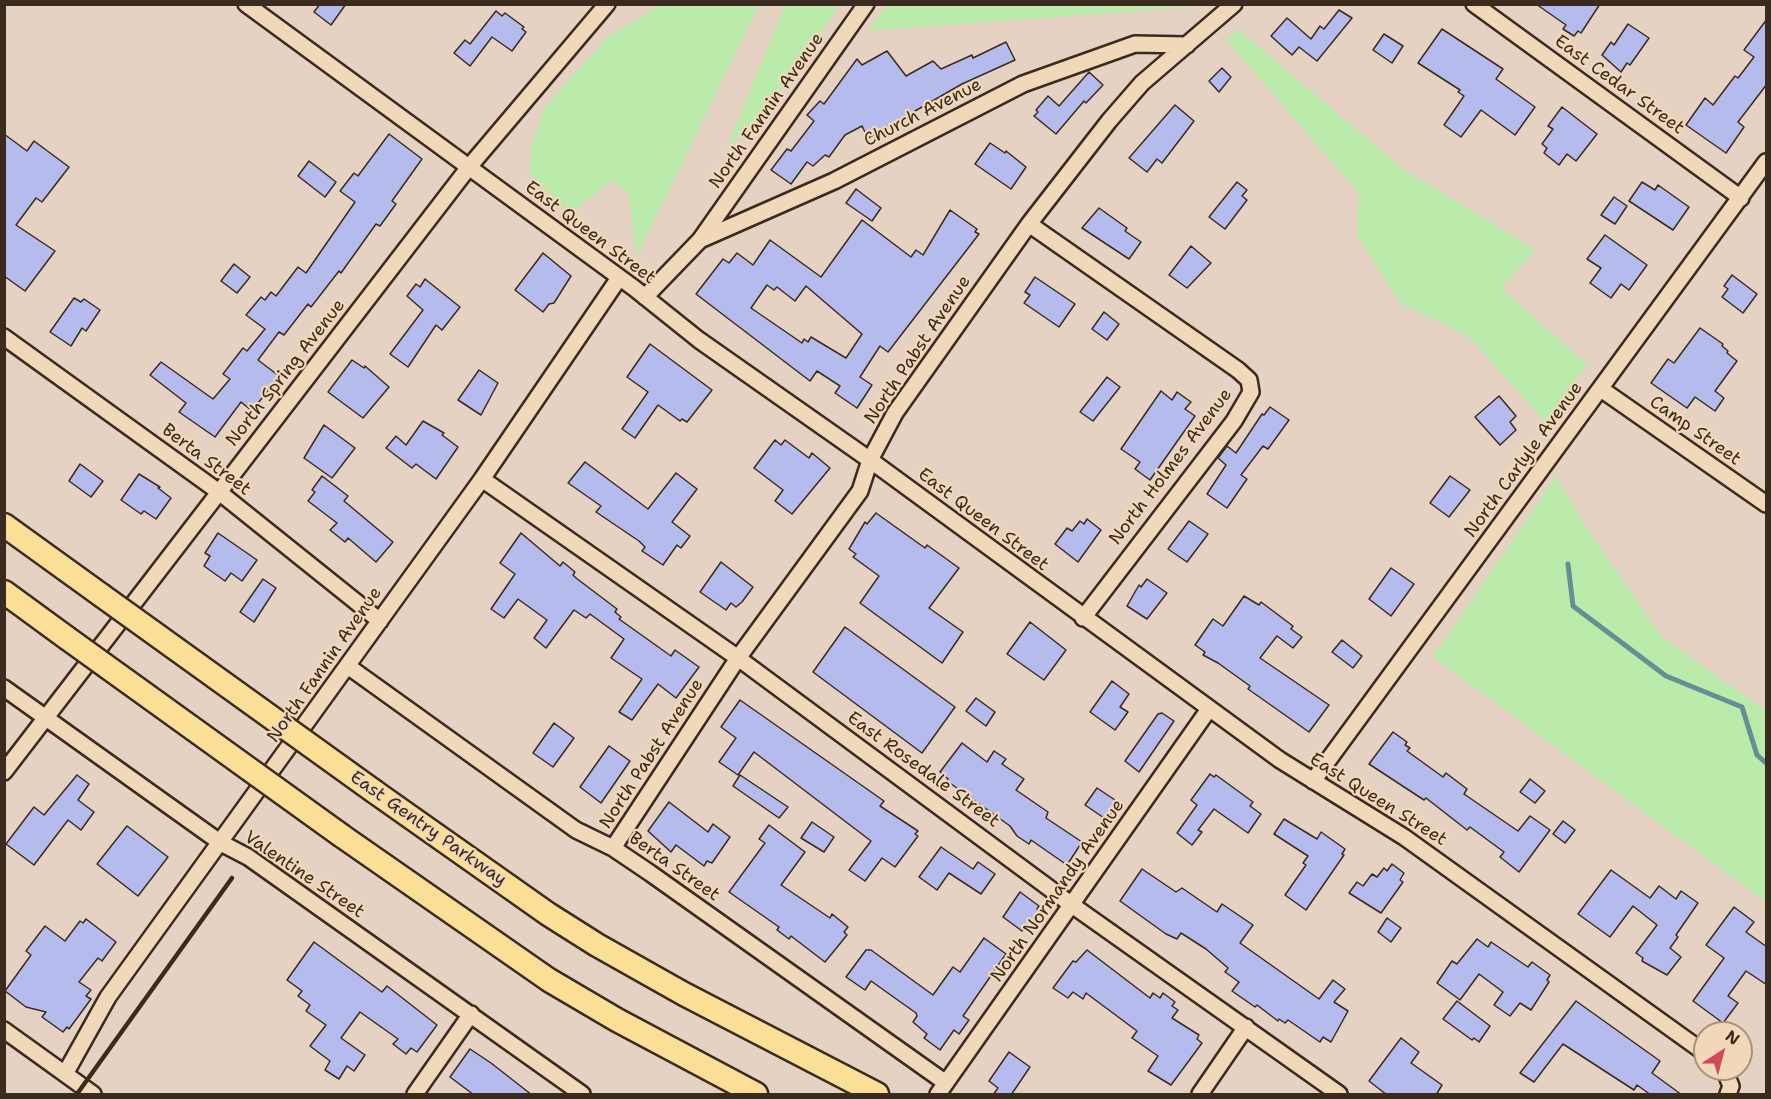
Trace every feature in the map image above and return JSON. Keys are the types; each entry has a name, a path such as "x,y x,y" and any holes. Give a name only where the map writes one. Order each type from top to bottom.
{"main road":[{"name":"East Gentry Parkway","path":"4,525 548,914 674,989 877,1095"},
{"path":"4,592 342,836 549,980 617,1020 756,1095"}],"street":[{"name":"East Queen Street","path":"246,4 645,297 699,340 870,460 1209,709 1312,781 1404,837 1693,1044"},
{"name":"North Spring Avenue","path":"4,772 469,167 607,4"},
{"name":"North Fannin Avenue","path":"700,240 866,4"},
{"path":"1187,45 1234,4"},
{"name":"East Cedar Street","path":"1474,4 1741,198"},
{"name":"Church Avenue","path":"645,297 700,240 834,181 1023,84 1135,44 1187,45"},
{"name":"North Pabst Avenue","path":"613,848 738,658 860,491 870,460 895,413 1029,224 1142,83 1187,45"},
{"name":"North Carlyle Avenue","path":"1312,781 1767,162"},
{"name":"North Holmes Avenue","path":"1029,224 1238,370 1249,380 1251,392 1234,421 1083,618"},
{"name":"North Fannin Avenue","path":"65,1074 108,997 349,667 482,479 619,278"},
{"name":"Berta Street","path":"4,337 219,492 380,621"},
{"name":"Camp Street","path":"1601,389 1767,504"},
{"name":"East Rosedale Street","path":"482,479 738,658 1072,905 1339,1095"},
{"name":"Berta Street","path":"349,667 576,830 613,848 942,1089"},
{"name":"Valentine Street","path":"4,688 221,843 248,857 471,1014 582,1095"},
{"name":"North Normandy Avenue","path":"942,1089 1209,709"},
{"path":"415,1095 471,1014"},
{"path":"1200,1095 1246,1027"},
{"path":"4,1030 93,1095"}],"green space":[{"path":"887,4 1193,5 868,31"},
{"path":"661,5 759,5 637,256 628,193 612,180 571,214 529,173 531,146 545,106 609,36"},
{"path":"785,5 834,5 838,8 764,113 726,149"},
{"path":"1238,29 1402,168 1536,250 1501,288 1587,364 1545,422 1468,336 1400,303 1357,235 1359,193 1227,41"},
{"path":"1556,476 1586,527 1662,637 1766,711 1766,902 1433,657"}],"building":[{"path":"320,4 346,4 331,25 314,12"},
{"path":"1536,4 1600,4 1581,33 1578,31 1574,36 1563,29 1566,25"},
{"path":"1339,10 1352,18 1317,61 1299,47 1292,55 1271,36 1287,18 1311,39 1320,26 1324,29"},
{"path":"496,11 502,16 505,13 524,27 522,29 526,32 512,51 492,37 470,66 454,53 465,40 470,44"},
{"path":"1767,19 1767,84 1738,122 1744,127 1726,153 1686,125 1705,98 1713,105 1735,76 1738,78 1754,57 1744,50"},
{"path":"1628,24 1649,38 1630,65 1627,63 1621,72 1602,55 1611,42 1614,45"},
{"path":"1442,29 1503,69 1496,79 1535,107 1515,135 1481,110 1461,137 1444,125 1464,96 1458,92 1460,90 1418,63"},
{"path":"1384,34 1403,46 1392,63 1373,50"},
{"path":"1006,42 1015,60 962,84 868,138 862,126 845,135 829,157 825,155 813,166 807,162 791,184 771,170 787,149 791,151 814,121 807,115 820,101 824,104 857,59 862,65 887,51 906,76 933,61 941,69 972,55 973,58"},
{"path":"1222,68 1231,77 1219,92 1209,81"},
{"path":"1089,72 1103,85 1086,103 1084,101 1056,134 1034,116 1038,112 1036,110 1048,96 1059,106"},
{"path":"1175,105 1194,121 1162,163 1157,159 1147,172 1129,158"},
{"path":"1562,107 1597,134 1576,161 1567,154 1559,165 1544,153 1547,148 1542,144 1553,129 1548,126"},
{"path":"4,134 27,151 34,141 69,167 42,202 36,198 16,225 55,251 25,291 4,276"},
{"path":"389,134 422,159 392,201 396,204 380,226 376,224 341,273 339,271 311,307 308,304 284,335 279,332 258,360 279,376 252,411 241,402 215,437 179,412 186,403 150,375 161,362 213,399 230,379 223,374 243,348 247,351 265,329 246,315 261,297 265,300 271,292 276,296 298,267 306,273 355,202 340,191 354,173 358,176"},
{"path":"990,143 1005,153 1006,151 1026,167 1011,189 975,164"},
{"path":"309,161 336,182 325,197 298,176"},
{"path":"1237,182 1247,190 1242,196 1247,200 1225,229 1209,217"},
{"path":"1642,182 1655,190 1658,185 1689,207 1673,230 1629,201"},
{"path":"856,189 881,208 872,221 846,203"},
{"path":"1614,197 1627,206 1615,224 1601,215"},
{"path":"1099,208 1127,228 1125,231 1141,242 1129,259 1082,228"},
{"path":"950,210 977,229 975,232 979,234 888,352 880,346 860,377 872,385 857,408 835,393 840,386 817,371 810,381 696,294 723,259 729,263 737,253 753,265 770,240 821,277 862,220 911,257 916,250 923,255","holes":["767,285 774,290 777,287 795,301 806,286 862,334 846,358 811,337 808,342 804,339 802,343 751,308"]},
{"path":"1605,235 1647,265 1629,290 1621,284 1611,298 1590,283 1601,268 1587,259"},
{"path":"1191,246 1211,263 1187,288 1169,275"},
{"path":"543,253 571,276 554,303 549,304 543,312 515,290"},
{"path":"234,264 250,277 237,293 221,281"},
{"path":"1732,275 1757,294 1743,313 1722,297 1728,289 1724,286"},
{"path":"1035,277 1075,304 1059,327 1024,303 1030,295 1025,292"},
{"path":"425,279 460,307 442,330 436,325 408,367 390,354 423,310 407,296 416,284 420,287"},
{"path":"74,298 81,302 84,299 100,310 86,331 82,328 71,346 50,332"},
{"path":"1104,312 1119,324 1107,340 1092,329"},
{"path":"1700,328 1723,344 1727,353 1737,361 1715,391 1724,398 1715,411 1695,397 1687,408 1651,383 1668,359 1674,363"},
{"path":"650,344 712,390 687,422 682,419 680,421 658,405 635,438 622,429 648,392 627,377"},
{"path":"352,360 364,368 365,366 389,387 363,418 328,392"},
{"path":"479,370 498,383 481,415 458,400"},
{"path":"1107,377 1120,387 1093,421 1080,412"},
{"path":"1161,391 1172,400 1177,392 1191,402 1185,409 1195,416 1150,480 1135,469 1140,462 1121,449"},
{"path":"1499,396 1516,416 1510,422 1516,430 1500,445 1475,417"},
{"path":"1270,407 1289,420 1268,449 1263,446 1241,475 1247,479 1227,508 1207,494 1226,465 1218,458 1227,446 1236,453 1262,414 1264,415"},
{"path":"423,421 444,433 442,435 458,447 436,479 416,464 412,468 386,448 396,436 406,445"},
{"path":"324,425 355,448 332,478 304,458"},
{"path":"775,440 781,445 785,440 809,458 812,453 830,468 792,514 775,501 783,490 754,468"},
{"path":"585,462 648,509 676,473 697,489 672,522 690,536 681,548 677,545 663,565 642,551 645,547 639,541 596,512 601,506 568,483"},
{"path":"80,464 103,481 91,497 69,481"},
{"path":"139,474 160,487 158,488 171,498 156,519 144,511 141,514 121,500"},
{"path":"322,476 348,496 344,501 393,542 376,562 348,538 345,542 330,530 337,523 308,501 315,492 312,490"},
{"path":"1450,476 1470,490 1449,517 1430,503"},
{"path":"876,513 925,548 927,545 959,568 929,608 963,632 942,663 860,603 879,576 853,557 856,554 849,549 865,522 867,524"},
{"path":"1087,519 1101,530 1078,562 1055,544 1067,528 1072,531 1080,521 1084,524"},
{"path":"1189,521 1208,534 1187,562 1168,549"},
{"path":"218,533 257,560 242,581 231,573 225,581 204,566 210,556 205,553"},
{"path":"521,533 560,566 563,562 575,572 573,575 576,578 617,609 615,612 621,617 619,619 671,656 675,650 699,667 676,698 658,684 632,720 619,712 642,679 611,658 624,639 590,614 586,618 574,610 546,648 534,638 547,620 518,599 504,618 491,609 515,574 500,563"},
{"path":"721,562 753,587 742,602 736,607 731,603 726,610 700,592"},
{"path":"1391,568 1414,584 1391,616 1369,599"},
{"path":"263,579 276,588 254,622 240,612"},
{"path":"1147,579 1167,593 1147,619 1127,606 1139,585 1141,587"},
{"path":"1244,596 1259,605 1261,602 1293,626 1291,629 1302,637 1293,648 1277,636 1260,658 1329,705 1309,732 1248,689 1250,686 1203,655 1205,652 1195,645 1213,619 1223,626"},
{"path":"1030,622 1066,650 1044,680 1007,654"},
{"path":"845,627 955,707 922,753 813,672"},
{"path":"1342,640 1362,656 1353,668 1332,652"},
{"path":"1112,681 1129,694 1120,707 1128,712 1115,730 1090,712"},
{"path":"976,698 995,712 986,726 966,711"},
{"path":"740,700 884,801 880,806 918,831 915,834 918,836 895,867 882,858 865,881 849,870 871,841 754,752 738,775 719,762 736,738 721,727"},
{"path":"1162,713 1174,721 1139,772 1125,761 1158,714"},
{"path":"554,723 574,738 553,767 533,753"},
{"path":"1393,732 1407,742 1405,745 1410,748 1407,751 1443,777 1446,773 1467,789 1464,794 1518,831 1530,816 1550,830 1519,872 1500,857 1504,852 1470,827 1467,830 1426,798 1424,800 1369,764"},
{"path":"962,743 987,762 994,751 1006,759 1002,764 1024,779 1016,790 1048,812 1046,818 1082,842 1067,865 1031,840 1029,844 1017,836 1010,826 947,781 948,779 940,772"},
{"path":"609,746 630,761 601,803 580,787"},
{"path":"1210,774 1214,777 1216,775 1253,802 1250,806 1261,814 1248,833 1214,809 1198,830 1202,832 1192,845 1177,833 1197,805 1191,800"},
{"path":"77,775 89,784 78,800 94,812 81,830 68,820 34,865 6,844 34,807 44,815"},
{"path":"740,775 788,807 779,818 733,786"},
{"path":"1530,779 1545,791 1535,803 1520,792"},
{"path":"1097,788 1118,802 1107,820 1085,805"},
{"path":"669,802 708,832 713,824 730,837 712,863 707,861 704,866 676,845 671,852 648,831"},
{"path":"1284,819 1317,839 1321,832 1345,849 1342,854 1344,855 1306,910 1285,895 1306,865 1303,863 1308,856 1274,834"},
{"path":"1563,821 1575,830 1565,843 1553,834"},
{"path":"812,822 834,837 824,852 801,838"},
{"path":"769,825 805,852 781,885 830,918 832,914 848,927 844,932 847,935 825,962 791,936 789,939 777,930 779,927 729,892 765,843 759,839"},
{"path":"127,826 168,857 138,896 97,864"},
{"path":"941,847 973,869 978,862 995,874 981,894 949,873 937,890 919,877"},
{"path":"1392,864 1404,873 1400,880 1403,882 1381,913 1349,893 1357,882 1363,886 1372,874 1377,877 1384,868 1387,871"},
{"path":"1142,869 1176,892 1182,888 1217,912 1222,904 1253,925 1240,943 1319,999 1333,980 1345,989 1334,1002 1348,1011 1331,1042 1323,1037 1320,1042 1288,1020 1285,1023 1279,1019 1278,1021 1257,1005 1255,1007 1232,991 1239,982 1225,972 1228,968 1206,949 1181,933 1177,939 1166,934 1120,901"},
{"path":"1611,870 1650,898 1659,886 1676,899 1681,891 1698,903 1670,948 1681,957 1667,975 1642,961 1643,958 1636,953 1657,925 1633,906 1610,937 1578,914"},
{"path":"1020,892 1039,906 1037,909 1041,912 1028,930 1024,928 1022,931 1003,917"},
{"path":"1734,907 1754,922 1746,932 1767,947 1767,985 1746,971 1728,996 1738,1003 1724,1021 1720,1021 1693,1001 1724,958 1706,945"},
{"path":"1387,918 1401,928 1391,942 1378,932"},
{"path":"86,919 116,942 102,961 98,958 79,982 91,990 86,996 91,999 69,1029 67,1027 63,1032 42,1017 46,1012 26,1007 5,991 31,955 26,951 45,926 65,941 80,921 83,923"},
{"path":"984,938 1006,954 963,1016 969,1020 959,1034 954,1030 940,1050 924,1038 927,1034 913,1022 917,1016 916,1013 871,981 865,990 846,977 866,950 871,950 933,995 953,967 960,972"},
{"path":"1477,939 1488,947 1491,942 1528,967 1532,962 1550,975 1547,980 1549,982 1531,1010 1520,1003 1510,1016 1494,1005 1503,992 1479,974 1460,1000 1437,983 1452,961 1457,964"},
{"path":"314,942 382,992 387,986 437,1025 417,1052 411,1048 406,1054 393,1044 398,1039 360,1012 341,1038 365,1055 354,1071 347,1066 339,1079 325,1070 330,1061 310,1046 326,1025 306,1011 310,1005 298,996 302,991 287,980"},
{"path":"1087,950 1150,998 1153,993 1160,998 1163,993 1175,1002 1172,1006 1178,1010 1172,1018 1199,1035 1197,1039 1202,1043 1171,1085 1148,1071 1158,1056 1132,1038 1137,1031 1086,993 1083,999 1073,992 1068,998 1053,988 1073,961 1076,962"},
{"path":"1457,1001 1490,1026 1479,1042 1474,1038 1472,1040 1443,1019"},
{"path":"1576,1001 1660,1061 1652,1073 1682,1095 1651,1095 1637,1085 1634,1090 1563,1044 1534,1082 1520,1073"},
{"path":"1401,1038 1419,1052 1411,1063 1442,1085 1436,1095 1387,1095 1369,1081"},
{"path":"470,1049 532,1095 474,1095 450,1077"},
{"path":"1009,1052 1030,1067 1011,1095 993,1095 998,1088 989,1081"}],"waterway":[{"path":"1568,564 1573,606 1666,676 1742,707 1757,755 1766,763"}],"railway":[{"path":"77,1094 232,878"}]}
